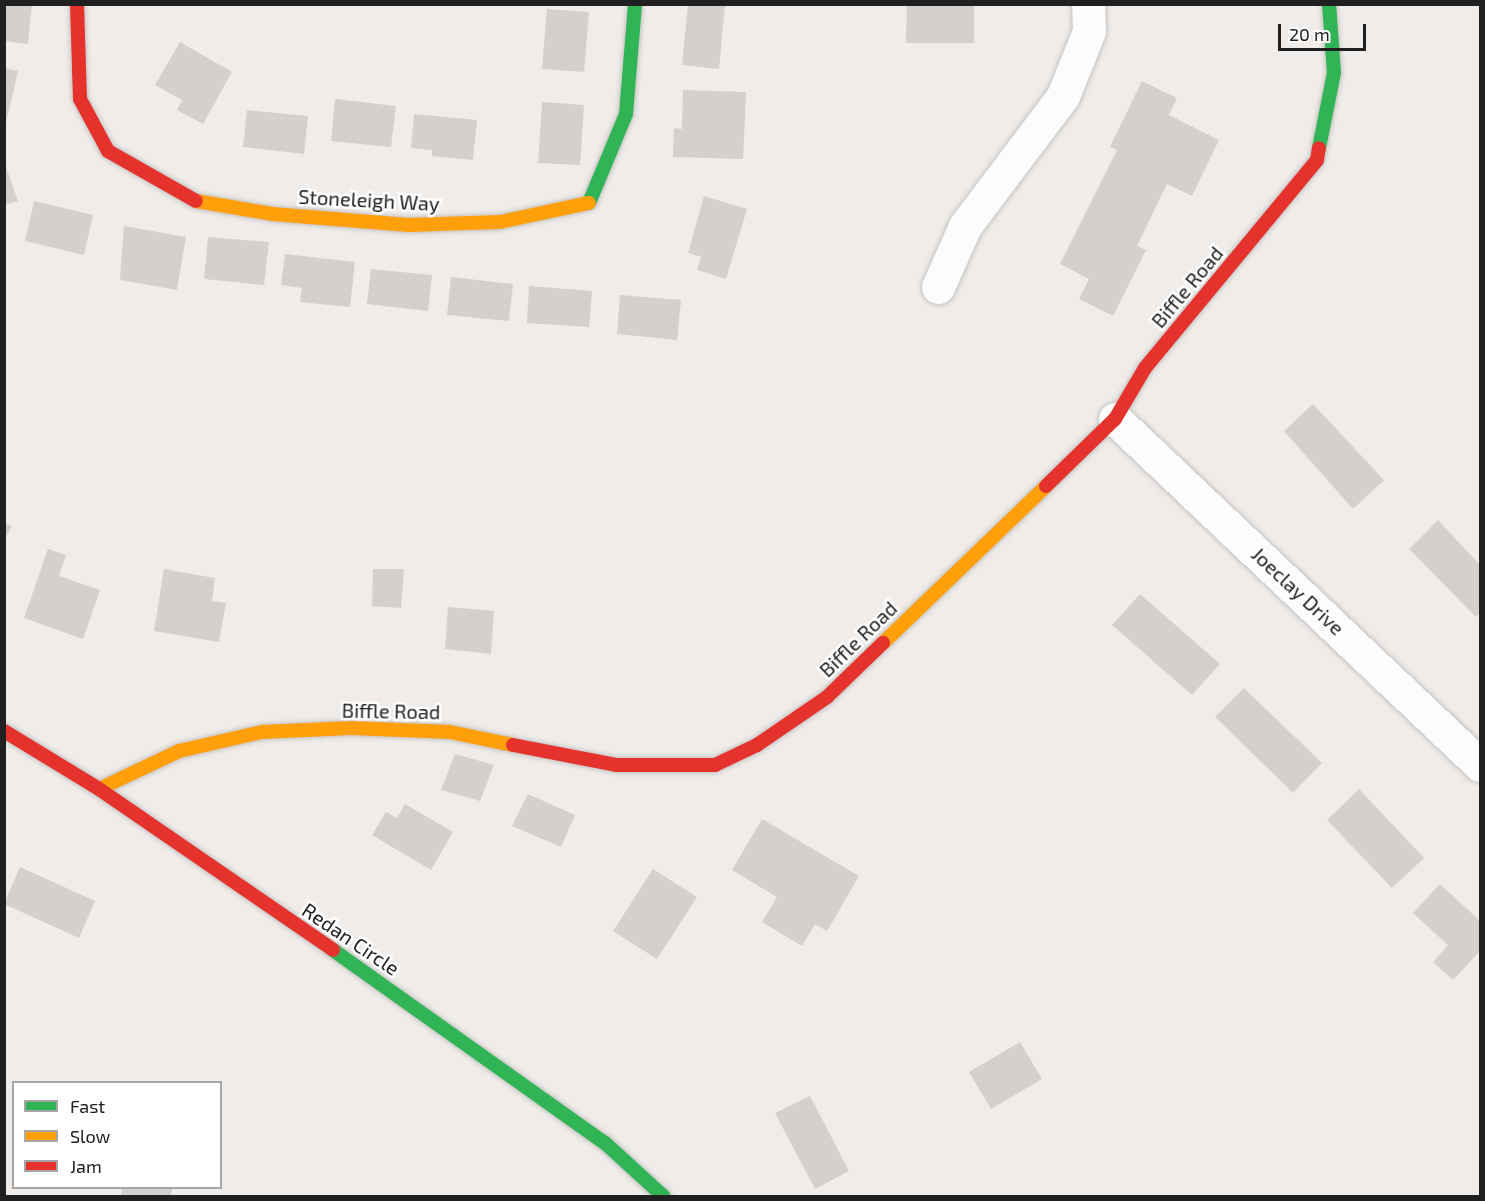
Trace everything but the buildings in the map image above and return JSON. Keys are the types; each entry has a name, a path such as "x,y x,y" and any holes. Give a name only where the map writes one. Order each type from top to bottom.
{"street":[{"name":"Stoneleigh Way","path":"77,4 80,99 108,151 188,201 272,214 409,225 500,222 592,201 626,114 635,4"},
{"path":"938,286 965,226 1063,96 1089,31 1088,4"},
{"name":"Biffle Road","path":"99,789 178,751 262,732 351,728 450,732 617,765 715,765 757,745 827,697 1115,418 1145,368 1317,160 1334,73 1329,4"},
{"name":"Joeclay Drive","path":"1115,418 1477,753"},
{"name":"Redan Circle","path":"4,731 99,789 415,1006 605,1143 663,1197"}],"traffic: fast":[{"path":"589,203 626,114 635,4"},
{"path":"1319,148 1334,73 1329,4"},
{"path":"333,950 605,1143 663,1196"}],"traffic: slow":[{"path":"196,201 272,214 409,225 500,222 589,203"},
{"path":"883,643 1046,486"},
{"path":"99,789 179,751 262,732 351,728 450,732 513,745"}],"traffic: jam":[{"path":"77,4 80,99 108,151 196,201"},
{"path":"1046,486 1115,419 1145,368 1317,160 1319,148"},
{"path":"513,745 617,765 715,765 757,745 827,697 883,643"},
{"path":"4,731 99,789 333,950"}]}
